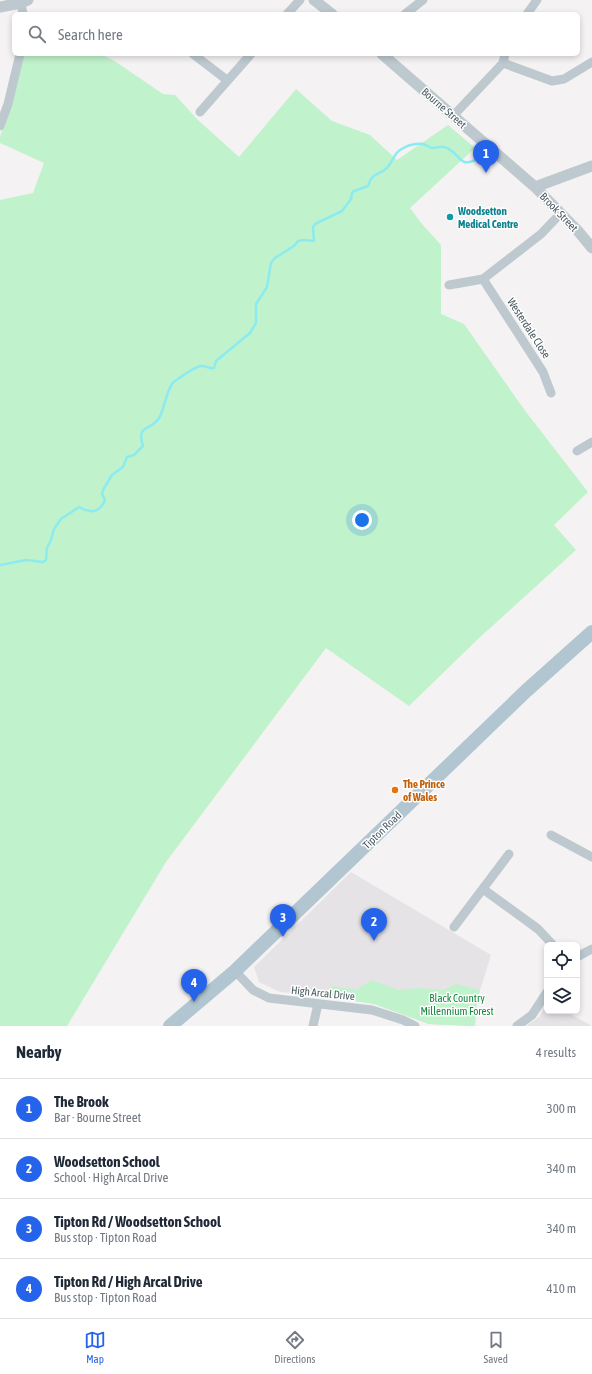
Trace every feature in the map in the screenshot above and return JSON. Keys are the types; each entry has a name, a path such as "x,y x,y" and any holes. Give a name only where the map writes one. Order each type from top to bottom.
{"main road":[{"name":"Tipton Road","path":"170,1026 235,971 526,691 592,632"}],"street":[{"path":"289,12 300,0"},
{"path":"314,0 329,12"},
{"path":"408,12 423,0"},
{"path":"528,12 537,0"},
{"path":"0,7 24,6"},
{"path":"0,126 8,104 20,56"},
{"path":"196,56 227,80"},
{"path":"200,112 249,56"},
{"name":"Bourne Street","path":"384,56 524,177"},
{"path":"453,116 504,58 552,82 564,80 592,62"},
{"path":"535,187 592,166"},
{"name":"Brook Street","path":"524,177 561,213 592,248"},
{"path":"448,285 483,279 540,234 561,213"},
{"name":"Westerdale Close","path":"483,279 543,372 551,393"},
{"path":"577,451 592,442"},
{"path":"551,835 592,857"},
{"path":"454,927 510,854"},
{"path":"483,889 538,929 550,942"},
{"path":"580,955 592,949"},
{"name":"High Arcal Drive","path":"235,971 253,990 269,998 283,1001 372,1010 403,1020 415,1026"},
{"path":"517,1026 532,1015 544,997"},
{"path":"313,1026 318,1004"}],"shaded area":[{"path":"351,872 491,955 477,1000 475,1026 429,1024 374,1004 325,996 280,992 259,982 254,967"},
{"path":"544,1008 544,1014 570,1014 592,1026 526,1026 539,1017"}],"green space":[{"path":"22,56 105,56 163,94 175,95 198,120 239,157 296,89 332,121 370,135 397,160 448,125 475,148 410,208 441,245 441,314 464,324 526,412 588,492 554,525 576,550 478,639 409,706 326,648 166,862 67,1026 0,1026 0,200 33,193 44,163 0,143 0,137"},
{"name":"Black Country Millennium Forest","path":"372,980 398,990 419,988 443,990 456,984 480,990 477,1000 475,1026 429,1024 374,1004 325,996 333,986 356,990"}],"waterway":[{"path":"0,565 26,560 43,562 46,560 47,548 54,529 61,519 79,507 94,511 103,505 105,500 102,494 103,490 112,475 123,467 127,457 134,455 143,446 141,434 159,418 172,384 199,366 214,368 216,361 250,333 256,323 256,304 267,287 271,263 275,258 294,246 298,241 314,241 313,227 315,224 342,211 351,199 352,193 368,186 371,178 387,168 398,152 411,145 423,144 432,148 442,147 450,149 460,159 467,162 473,161 480,157"}],"place":[{"name":"The Brook","path":"486,173"},
{"name":"Woodsetton Medical Centre","path":"450,217"},
{"name":"The Prince of Wales","path":"395,790"},
{"name":"Tipton Rd / Woodsetton School","path":"283,937"},
{"name":"Woodsetton School","path":"374,941"},
{"name":"Tipton Rd / High Arcal Drive","path":"194,1002"}]}
